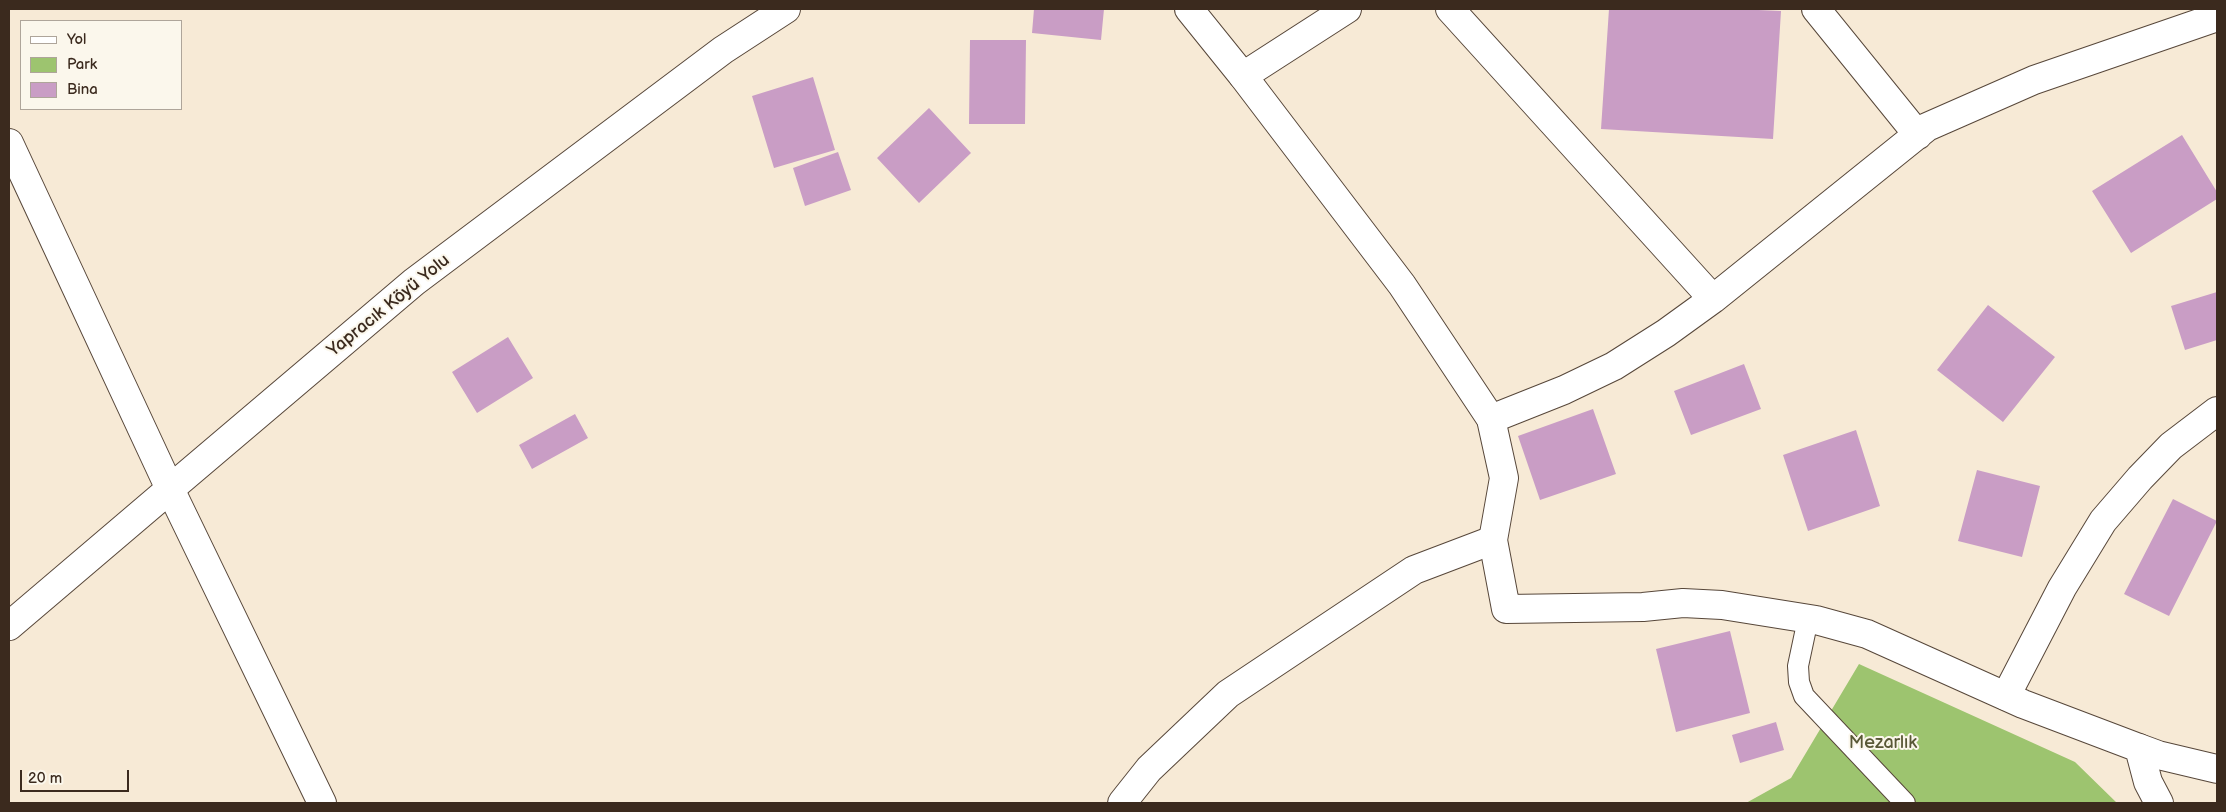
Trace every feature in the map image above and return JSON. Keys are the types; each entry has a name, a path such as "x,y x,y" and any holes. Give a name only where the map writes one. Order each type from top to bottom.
{"street":[{"name":"Yapracık Köyü Yolu","path":"9,626 414,282 723,50 786,9"},
{"path":"1189,9 1243,76 1402,285 1491,419 1504,478 1493,540 1506,608 1643,608 1683,603 1722,605 1808,618 1867,634 2006,696 2139,748 2158,755 2217,769"},
{"path":"1243,76 1347,9"},
{"path":"1450,9 1713,300"},
{"path":"1816,9 1918,135"},
{"path":"1491,419 1564,390 1614,366 1666,333 1713,300 1927,127 2034,80 2217,17"},
{"path":"9,143 170,489 322,803"},
{"path":"2006,696 2062,588 2103,521 2171,446 2217,411"},
{"path":"1122,803 1149,769 1228,694 1414,570 1493,540"},
{"path":"2139,748 2148,782 2159,803"}],"lane":[{"path":"1808,618 1798,666 1804,696 1905,803"}],"green space":[{"name":"Mezarlık","path":"1859,664 2075,762 2117,803 1746,803 1791,778"}],"building":[{"path":"1034,9 1104,9 1101,40 1032,33"},
{"path":"1609,9 1781,11 1773,139 1601,129"},
{"path":"970,40 1026,40 1025,124 969,124"},
{"path":"813,77 835,150 774,168 752,96"},
{"path":"929,108 971,153 919,203 877,158"},
{"path":"2182,135 2217,192 2217,199 2131,253 2092,191"},
{"path":"838,152 851,190 805,206 793,168"},
{"path":"2217,292 2217,340 2185,350 2171,306"},
{"path":"1988,305 2055,357 2003,422 1937,370"},
{"path":"508,337 533,378 477,413 452,372"},
{"path":"1744,364 1761,409 1691,435 1674,391"},
{"path":"1593,409 1616,474 1540,500 1518,436"},
{"path":"575,414 588,438 532,469 519,445"},
{"path":"1856,430 1880,506 1808,531 1783,455"},
{"path":"1977,470 2040,486 2022,557 1958,541"},
{"path":"2173,499 2217,521 2169,616 2124,594"},
{"path":"1730,631 1750,713 1676,732 1656,649"},
{"path":"1776,722 1784,750 1740,763 1732,735"}]}
